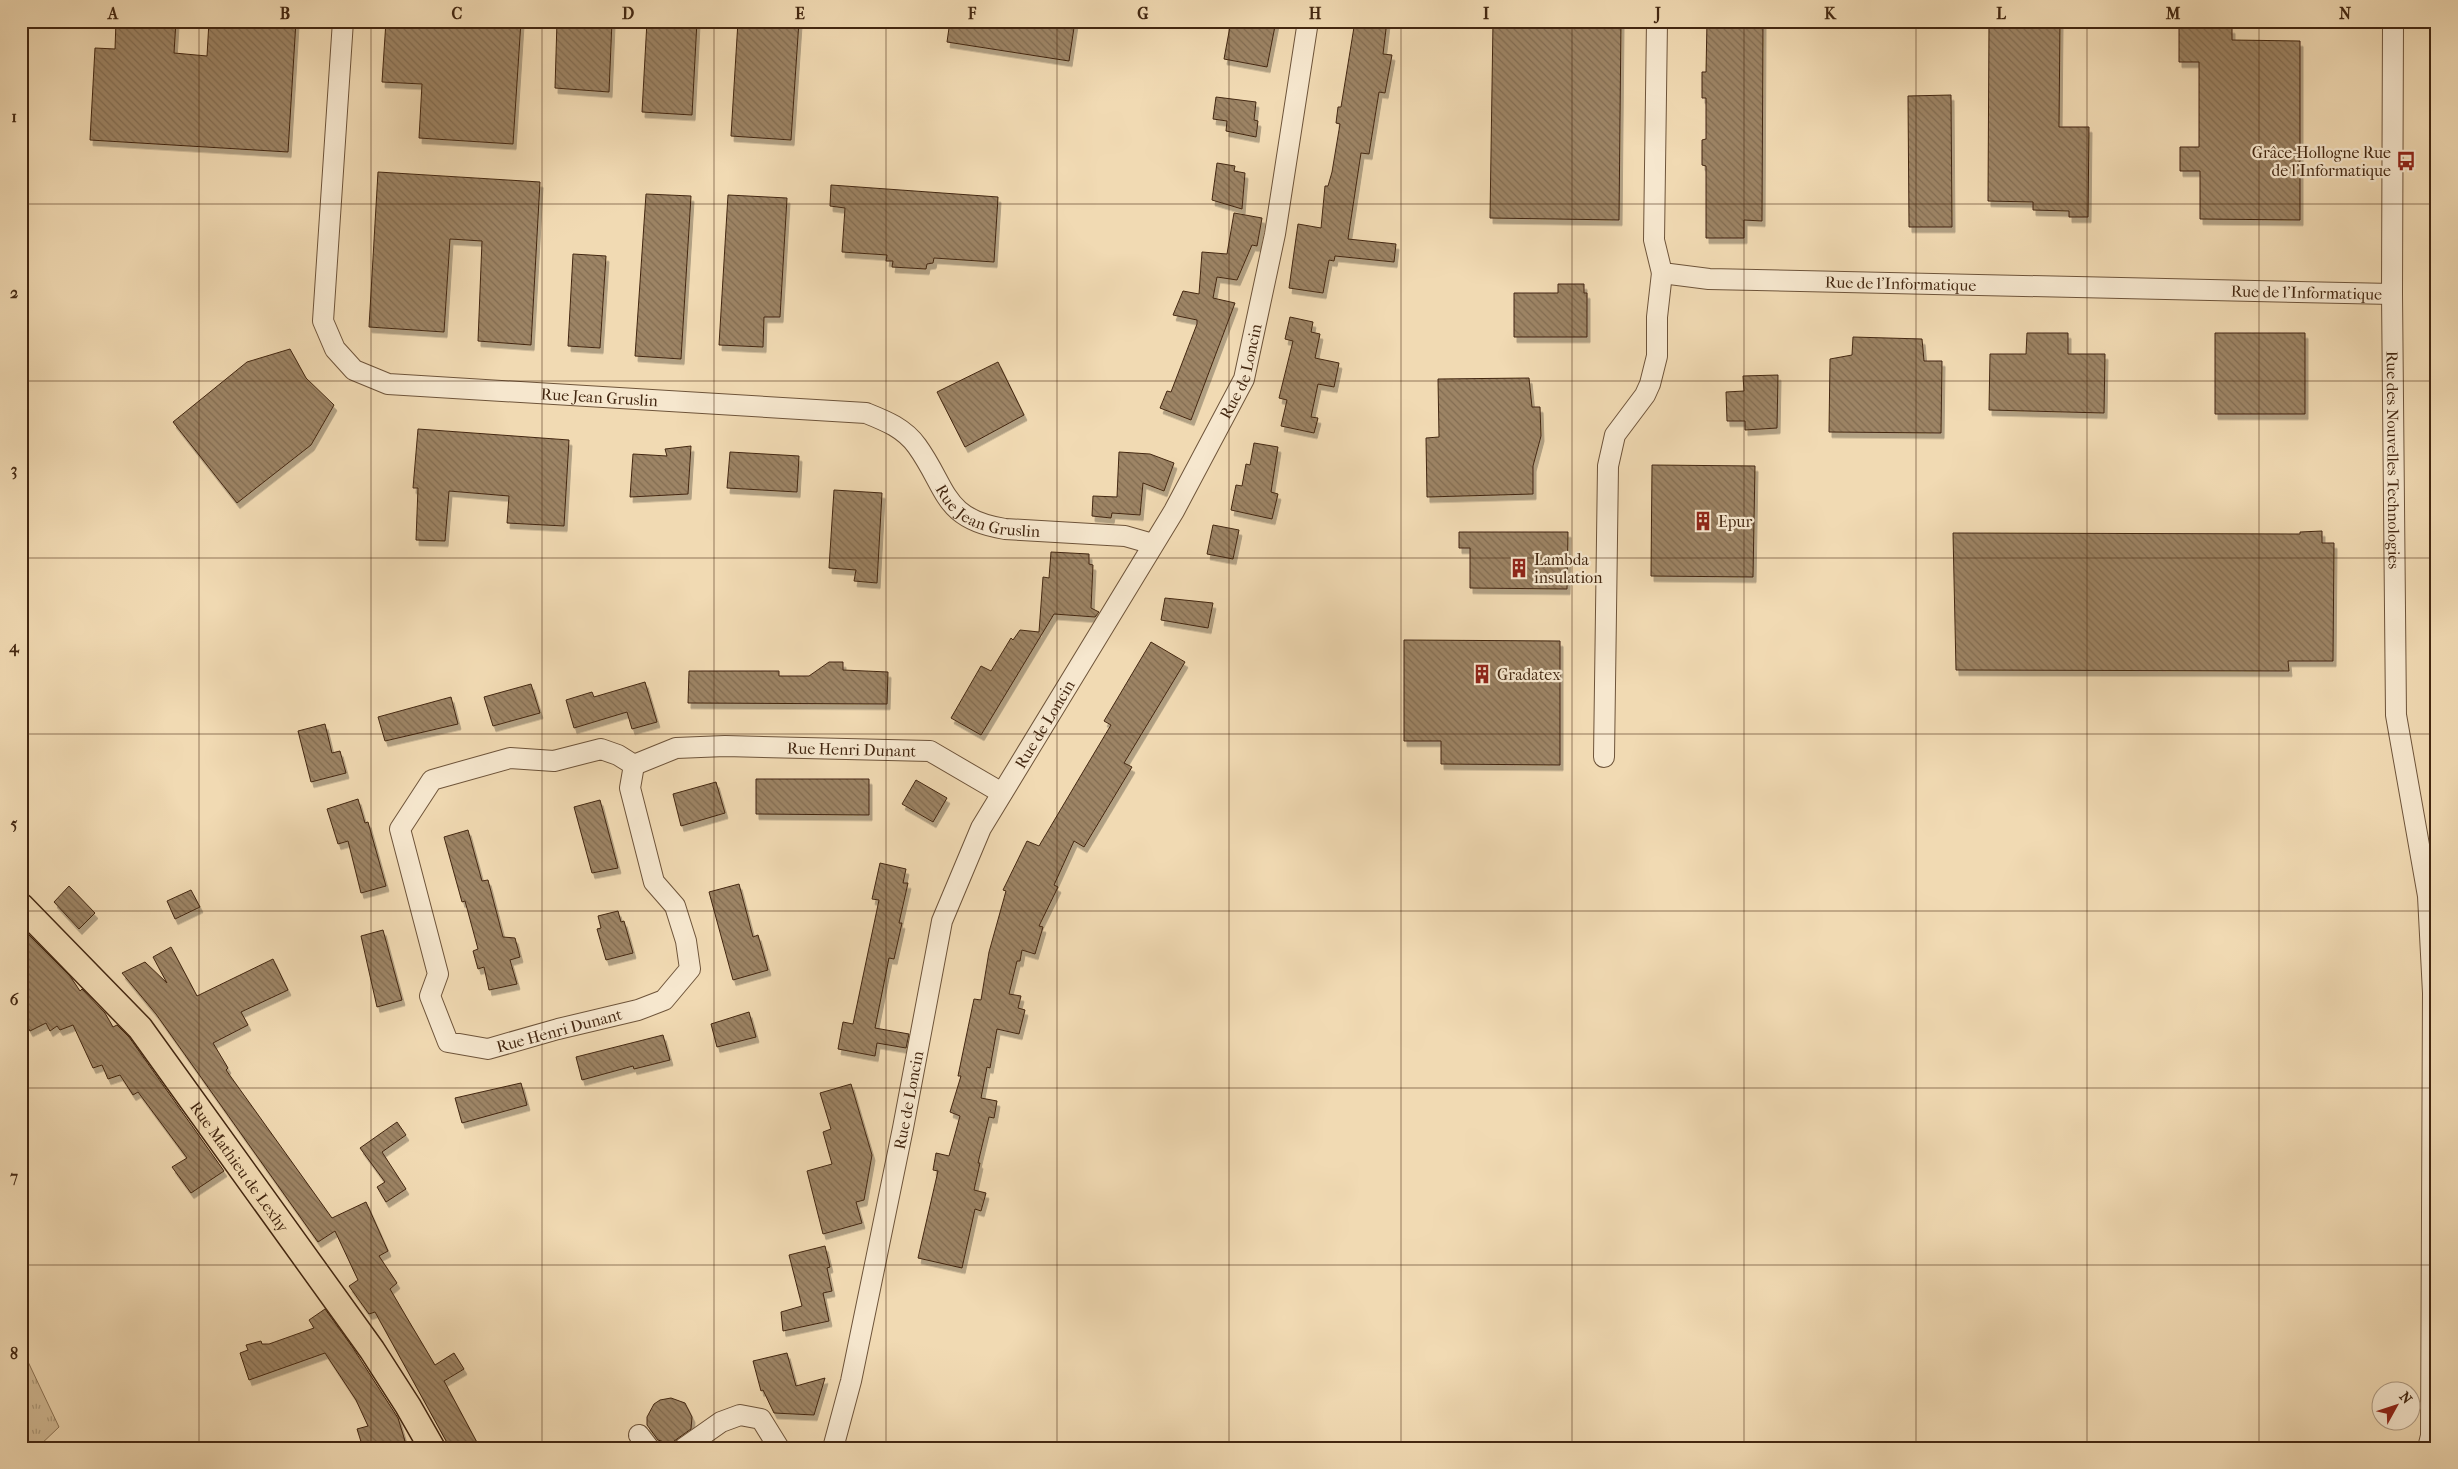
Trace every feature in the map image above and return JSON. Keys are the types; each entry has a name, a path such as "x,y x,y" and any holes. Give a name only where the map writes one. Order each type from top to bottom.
{"main road":[{"name":"Rue Mathieu de Lexhy","path":"21,906 140,1028 372,1350 396,1385 432,1448"}],"street":[{"name":"Rue Jean Gruslin","path":"343,21 323,321 335,349 354,370 388,384 866,413 892,424 904,432 917,446 953,507 967,518 986,526 1125,536 1153,544"},
{"name":"Rue de Loncin","path":"833,1448 851,1381 942,921 981,828 1174,512 1244,379 1275,234 1308,21"},
{"path":"1604,757 1608,466 1615,435 1645,395 1650,384 1657,356 1657,317 1662,273 1654,240 1657,21"},
{"name":"Rue des Nouvelles Technologies","path":"2393,21 2392,294 2396,715 2428,896 2434,1010 2435,1093 2431,1436 2428,1448"},
{"name":"Rue de l'Informatique","path":"1662,273 1709,279 2392,294"},
{"name":"Rue Henri Dunant","path":"634,765 676,748 726,746 930,750 1002,793"},
{"name":"Rue Henri Dunant","path":"601,749 618,755 634,765 630,788 654,882 675,906 686,941 690,969 664,1000 638,1010 558,1029 488,1049 448,1042 430,996 438,974 400,828 432,780 510,758 554,761 601,749"},
{"path":"684,1448 720,1422 740,1415 762,1419 779,1448"}],"green space":[{"path":"21,1347 59,1427 37,1448 21,1448"}],"building":[{"path":"116,21 176,21 174,53 207,56 209,21 296,21 288,152 90,140 95,48 115,49"},
{"path":"386,21 521,21 513,144 419,138 422,84 382,82"},
{"path":"557,21 612,21 609,92 555,88"},
{"path":"647,21 697,21 692,115 642,112"},
{"path":"738,21 799,21 791,140 731,136"},
{"path":"950,21 1075,21 1069,61 947,42"},
{"path":"1231,21 1276,21 1267,67 1224,59"},
{"path":"1355,21 1387,21 1383,54 1392,55 1385,93 1379,92 1369,154 1361,153 1348,239 1396,244 1394,262 1335,256 1334,261 1329,260 1323,293 1289,288 1298,224 1321,228 1325,186 1328,186 1332,172 1340,124 1336,123 1338,107 1341,107"},
{"path":"1493,21 1621,21 1619,220 1490,218"},
{"path":"1707,21 1763,21 1762,221 1744,220 1744,238 1706,238 1706,166 1702,165 1702,140 1706,139 1706,98 1702,98 1702,72 1706,72"},
{"path":"1989,21 2060,21 2059,127 2089,127 2088,217 2069,217 2069,211 2033,210 2033,202 1988,201"},
{"path":"2179,21 2218,21 2218,28 2232,28 2232,40 2300,41 2300,220 2200,219 2200,171 2180,171 2180,147 2199,147 2199,62 2179,62"},
{"path":"1951,95 1952,227 1909,227 1908,96"},
{"path":"1216,97 1256,102 1254,120 1258,121 1256,137 1226,131 1227,121 1213,119"},
{"path":"1217,163 1235,166 1234,171 1245,173 1242,209 1212,200"},
{"path":"378,172 540,182 531,345 478,341 482,241 450,239 444,332 369,327"},
{"path":"831,185 998,197 994,262 934,258 933,263 927,264 926,269 892,267 893,261 886,261 887,255 842,252 845,208 830,206"},
{"path":"646,194 691,196 681,359 635,356"},
{"path":"728,195 787,198 780,317 764,317 763,347 719,345"},
{"path":"1234,213 1262,218 1257,246 1252,245 1237,280 1217,277 1213,298 1235,303 1191,420 1160,408 1167,391 1171,392 1197,324 1197,320 1173,315 1183,291 1199,294 1202,252 1227,254"},
{"path":"573,254 606,256 600,348 568,346"},
{"path":"1558,284 1584,284 1584,293 1587,293 1587,337 1514,337 1514,293 1558,293"},
{"path":"1290,317 1313,322 1311,332 1320,334 1315,358 1339,363 1334,387 1318,384 1311,417 1318,418 1314,433 1281,426 1287,400 1279,398 1293,341 1285,339"},
{"path":"2027,333 2068,333 2068,354 2105,354 2104,413 1989,410 1990,354 2026,354"},
{"path":"2215,333 2305,333 2305,414 2215,414"},
{"path":"1853,337 1922,339 1924,361 1942,361 1941,433 1829,432 1830,359 1852,355"},
{"path":"290,349 306,378 334,405 311,445 237,503 173,422 247,362"},
{"path":"998,362 1024,415 965,447 937,392"},
{"path":"1778,375 1777,428 1745,430 1745,421 1727,421 1726,392 1744,391 1743,376"},
{"path":"1529,378 1532,407 1540,407 1541,436 1533,466 1533,494 1427,497 1426,438 1439,437 1438,379"},
{"path":"418,429 569,440 564,526 507,523 509,496 449,491 445,541 416,540 418,488 413,488"},
{"path":"1254,443 1278,447 1271,492 1278,494 1272,519 1231,510 1236,485 1242,486 1246,464 1250,465"},
{"path":"691,446 688,494 630,497 633,454 667,456 665,449"},
{"path":"730,452 799,456 797,492 727,488"},
{"path":"1119,452 1150,454 1174,463 1164,491 1143,483 1140,515 1112,513 1111,518 1092,516 1093,496 1117,497"},
{"name":"Epur","path":"1652,465 1755,466 1753,577 1651,576"},
{"path":"834,490 882,493 877,583 854,581 856,570 829,568"},
{"path":"1213,525 1239,530 1233,559 1207,554"},
{"path":"2322,531 2322,543 2334,543 2333,661 2288,661 2289,671 1956,670 1953,533 2300,534 2300,532"},
{"name":"Lambda insulation","path":"1459,532 1568,532 1567,589 1470,588 1470,548 1459,548"},
{"path":"1051,552 1089,554 1089,564 1093,565 1091,608 1099,612 1095,617 1054,614 981,735 951,718 981,666 991,671 1011,638 1013,640 1020,630 1039,632 1043,577 1049,578"},
{"path":"1165,598 1213,603 1208,628 1161,620"},
{"name":"Gradatex","path":"1404,640 1560,641 1560,765 1441,764 1441,741 1404,741"},
{"path":"1151,642 1185,662 1124,763 1132,767 1084,847 1074,841 1054,885 1058,887 1039,926 1043,927 1035,954 1022,950 1020,961 1017,961 1009,994 1021,996 1018,1008 1025,1010 1019,1034 997,1029 990,1068 987,1067 981,1098 997,1101 994,1118 989,1117 978,1163 980,1163 974,1190 986,1193 981,1211 975,1209 962,1268 918,1258 938,1171 933,1170 936,1153 949,1156 960,1116 950,1112 961,1076 958,1076 974,999 981,1000 989,952 1006,891 1003,890 1027,841 1039,846 1111,725 1104,721"},
{"path":"829,662 843,662 843,670 888,672 887,704 688,703 689,671 779,671 779,676 809,676"},
{"path":"645,682 657,722 632,729 627,712 574,728 566,700 592,692 594,697"},
{"path":"531,684 540,713 493,726 484,697"},
{"path":"451,697 458,724 385,741 378,717"},
{"path":"325,724 332,753 340,751 346,773 311,782 298,731"},
{"path":"756,779 869,779 869,815 756,814"},
{"path":"916,780 947,798 933,822 902,804"},
{"path":"716,782 725,813 681,826 673,794"},
{"path":"358,799 365,823 368,822 386,886 361,893 348,841 338,844 327,809"},
{"path":"600,800 618,868 592,873 574,807"},
{"path":"468,830 482,881 488,880 503,937 515,938 520,957 510,960 517,984 489,990 484,967 478,969 473,951 478,949 465,901 462,902 444,837"},
{"path":"880,863 906,869 903,883 908,883 899,923 902,923 894,959 889,958 875,1028 909,1034 906,1048 877,1043 875,1056 838,1049 843,1022 853,1024 879,900 872,899"},
{"path":"739,884 753,937 758,935 768,970 733,980 709,892"},
{"path":"69,886 95,913 79,929 54,902"},
{"path":"191,890 200,907 175,919 167,901"},
{"path":"618,911 621,922 624,921 633,953 606,960 597,929 601,928 598,916"},
{"path":"21,927 70,976 80,991 82,989 105,1013 113,1027 117,1025 129,1037 224,1171 191,1193 172,1167 187,1158 138,1092 133,1095 120,1075 108,1079 102,1065 93,1068 73,1025 60,1030 57,1026 50,1031 46,1023 30,1031 26,1024 21,1027"},
{"path":"383,930 402,1000 377,1007 361,936"},
{"path":"171,947 197,996 273,959 288,990 241,1012 248,1025 213,1043 228,1068 226,1070 332,1218 366,1202 388,1251 379,1256 397,1283 390,1289 407,1318 435,1365 454,1353 464,1369 444,1381 480,1448 450,1448 375,1312 369,1314 349,1286 358,1280 335,1231 318,1242 156,1014 122,973 145,962 167,983 153,957"},
{"path":"749,1012 756,1037 717,1047 711,1024"},
{"path":"663,1035 670,1060 634,1069 633,1066 582,1080 576,1057"},
{"path":"521,1083 527,1105 462,1123 455,1098"},
{"path":"851,1084 872,1155 864,1200 856,1202 862,1223 823,1234 807,1171 832,1164 823,1132 831,1129 820,1093"},
{"path":"397,1122 406,1135 382,1152 406,1189 386,1202 377,1187 385,1182 360,1148"},
{"path":"825,1246 830,1267 827,1268 832,1291 823,1293 829,1321 783,1331 781,1312 802,1306 789,1255"},
{"path":"325,1309 353,1348 398,1418 405,1441 398,1443 399,1448 363,1448 357,1429 368,1426 356,1400 325,1353 249,1380 240,1353 248,1350 246,1345 261,1341 262,1344 269,1344 314,1328 309,1320"},
{"path":"787,1353 796,1386 825,1378 814,1415 774,1413 763,1390 761,1391 753,1361"},
{"path":"671,1398 685,1403 692,1417 691,1429 670,1444 658,1440 647,1425 647,1417 654,1404 660,1400"}],"place":[{"name":"Grâce-Hollogne Rue de l'Informatique","path":"2406,161"},
{"name":"Epur","path":"1703,521"},
{"name":"Lambda insulation","path":"1519,568"},
{"name":"Gradatex","path":"1482,674"}]}
